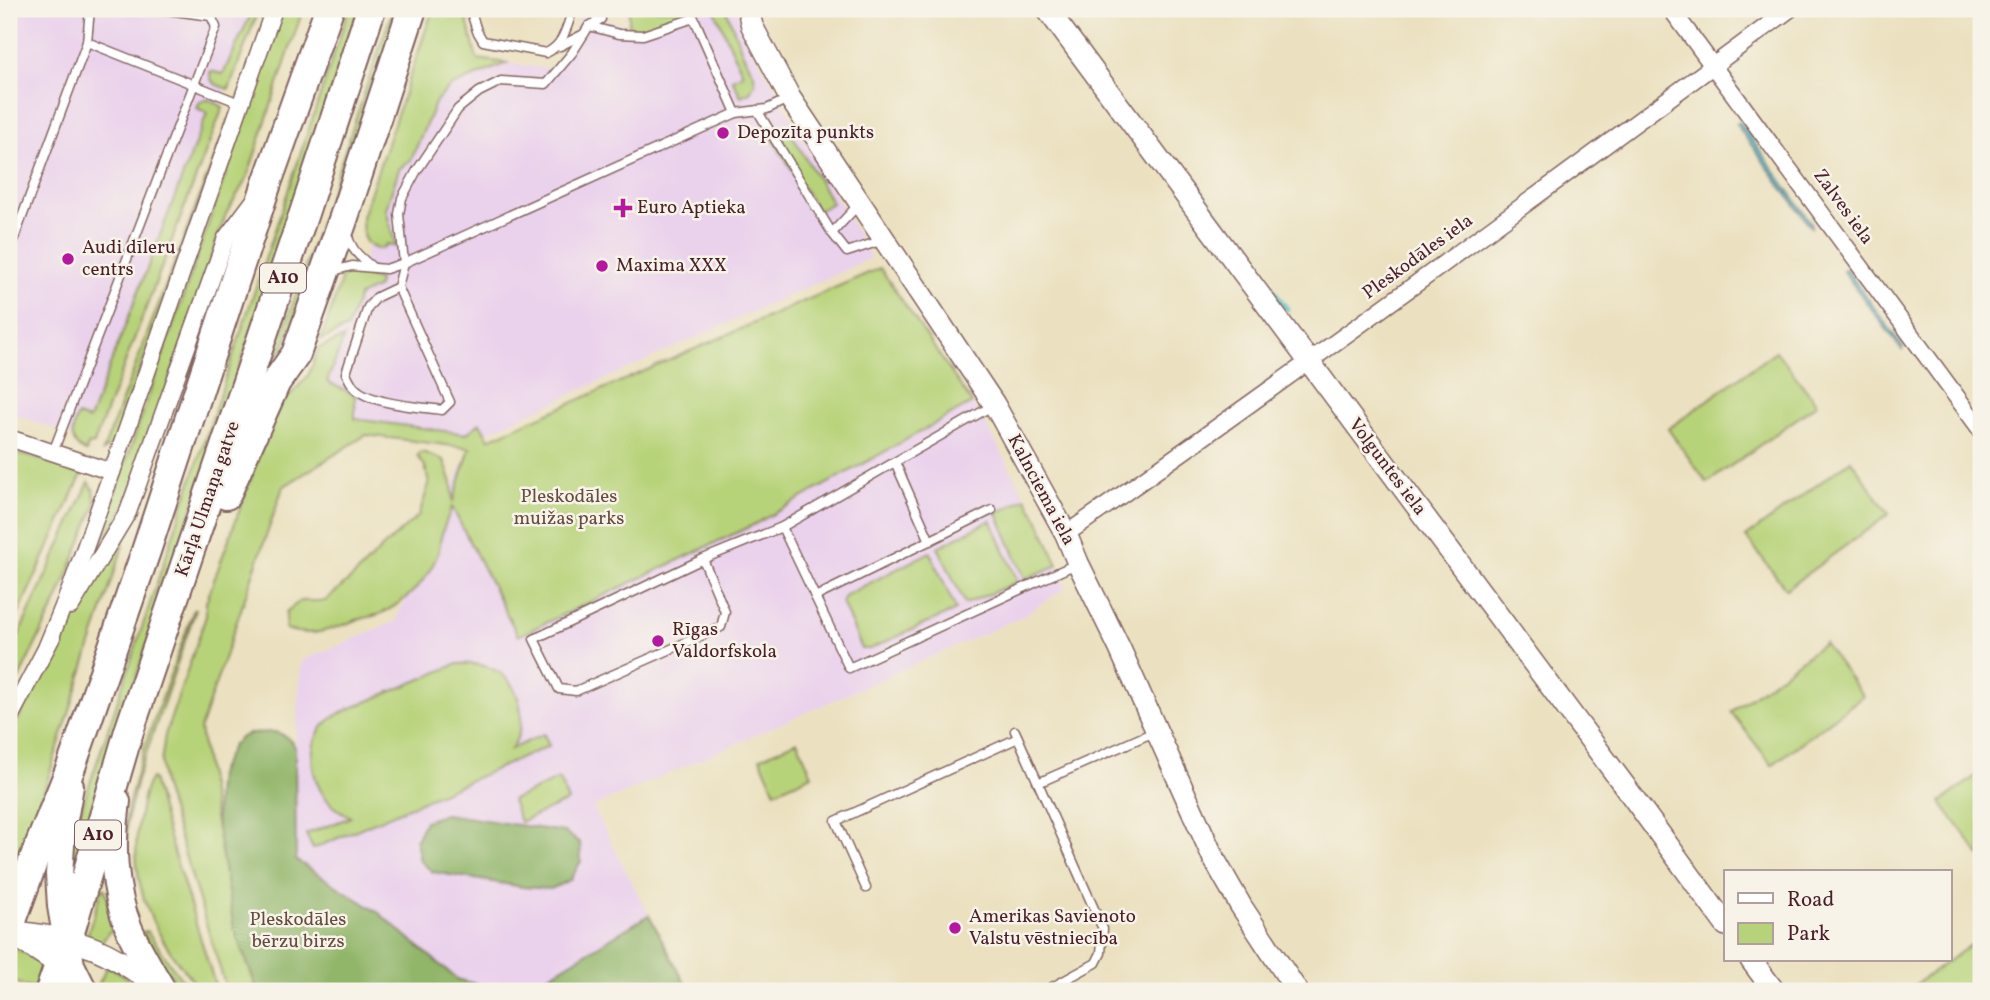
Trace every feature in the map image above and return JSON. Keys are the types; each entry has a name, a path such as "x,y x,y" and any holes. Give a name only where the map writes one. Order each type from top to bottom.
{"highway":[{"name":"A10","path":"9,930 71,767 146,551 267,183 329,9"},
{"name":"Kārļa Ulmaņa gatve","path":"50,991 72,969 129,731 371,9"},
{"path":"192,546 229,491 276,382 296,354 412,9"}],"main road":[{"path":"129,731 116,804 112,847 128,927 161,991"},
{"path":"71,767 59,874 61,906 72,969"}],"street":[{"path":"47,646 112,472 274,9"},
{"name":"Kalnciema iela","path":"748,9 752,26 790,98 994,404 1066,534 1213,857 1241,906 1297,991"},
{"name":"Volguntes iela","path":"1047,9 1724,922"},
{"name":"Zalves iela","path":"1671,9 1981,430"},
{"name":"Pleskodāles iela","path":"1066,534 1309,363 1790,9"},
{"path":"9,719 47,646 128,512 226,238 267,183"},
{"path":"9,438 112,472"},
{"path":"9,930 72,969 85,943 107,953 161,991"},
{"path":"1752,962 1774,991"}],"lane":[{"path":"9,252 87,42 90,9"},
{"path":"52,452 216,27 211,16 159,9"},
{"path":"470,9 483,41 546,53 601,19 600,9"},
{"path":"555,49 561,42 573,9"},
{"path":"587,30 643,35 694,18 736,113"},
{"path":"398,287 377,297 368,307 346,373 353,387 362,394 388,402 442,410 450,402 398,287 404,263 399,214 402,198 458,109 479,92 501,81 547,84 587,30"},
{"path":"87,42 240,105"},
{"path":"322,279 335,271 352,266 386,269 404,263 736,113 767,109 790,98"},
{"path":"757,110 832,233 847,252 884,239"},
{"path":"832,233 860,203"},
{"path":"343,220 350,246 372,267"},
{"path":"703,559 725,612 721,627 576,691 559,689 534,639 703,559 782,527 994,404"},
{"path":"895,462 930,541"},
{"path":"815,597 992,510"},
{"path":"782,527 849,668 1078,563"},
{"path":"1038,783 1157,731"},
{"path":"866,888 836,821 1016,735 1103,929 1101,953 1096,963 1045,991"}],"shaded area":[{"path":"9,9 255,10 94,434 84,440 9,412"},
{"path":"701,9 738,9 742,30 871,258 473,439 346,424 319,388 421,94 507,63 558,70 582,12 643,31"},
{"name":"Rīgas Valdorfskola","path":"880,268 988,428 1040,523 1066,588 1021,617 593,807 649,915 538,982 501,991 457,979 379,913 296,860 295,747 301,661 396,621 470,448"}],"green space":[{"path":"283,9 303,9 247,178 226,214 136,480 124,508 100,546 97,545"},
{"path":"349,9 359,9 65,890 77,822"},
{"path":"393,9 405,9 283,349 274,359"},
{"path":"433,9 461,9 465,13 477,59 507,63 450,87 436,101 411,160 399,169 386,209 396,247 387,244 382,249 375,248 365,239 362,217"},
{"path":"629,9 701,9 643,31 629,27"},
{"path":"714,9 726,9 743,54 754,74 755,83 750,92 741,96 732,79 743,74"},
{"path":"253,10 258,11 229,89 218,85 211,79 210,71 223,74"},
{"path":"203,100 211,100 223,107 94,444 88,445 86,452 74,441 75,422 77,416 89,420 207,113 197,108"},
{"path":"229,119 114,443 103,451"},
{"path":"775,127 785,129 792,135 832,203 818,211 768,132"},
{"name":"Pleskodāles muižas parks","path":"880,268 972,403 753,525 518,636 452,507 434,563 415,590 399,603 380,614 320,632 304,633 286,629 286,612 300,601 325,601 419,515 429,484 425,466 417,456 422,452 444,460 452,483 453,502 470,448 366,435 283,487 200,729 234,928 260,991 227,991 163,784 161,763 165,735 206,616 206,602 266,437 281,405 308,376 319,348 344,338 327,382 355,395 355,419 466,434 480,423 489,439"},
{"path":"351,272 379,280 378,287 359,296 347,328 321,340 343,274"},
{"path":"1776,351 1817,404 1707,483 1668,429"},
{"path":"9,452 48,461 82,474 9,634"},
{"path":"1851,460 1889,514 1786,589 1746,537"},
{"path":"89,482 96,504 57,601 9,698 9,656"},
{"path":"1026,498 1058,565 1025,579 997,513"},
{"path":"991,520 1018,582 965,604 938,547"},
{"path":"120,538 124,543 9,899 9,739 31,692"},
{"path":"930,552 956,610 870,649 862,649 842,602 846,595"},
{"path":"194,609 137,780 127,822 127,872 137,918 135,919 124,873 123,836 128,805 145,745"},
{"path":"1824,643 1863,696 1772,765 1731,712"},
{"path":"457,664 490,668 508,680 514,689 521,720 511,749 544,734 549,746 313,849 306,834 351,817 325,798 316,780 312,760 315,741 321,729 340,713"},
{"name":"Pleskodāles bērzu birzs","path":"251,733 282,734 295,747 296,860 379,913 457,979 501,991 260,991 234,928 217,826 216,798 218,774 232,746 241,737"},
{"path":"797,741 812,775 775,792 760,758"},
{"path":"1981,772 1981,855 1980,856 1941,802"},
{"path":"151,778 217,991 202,991 171,952 158,932 141,888 136,840 143,800"},
{"path":"559,779 568,801 520,822 512,800"},
{"path":"445,814 564,832 580,843 581,861 570,880 551,889 433,872 420,861 416,840 425,821"},
{"path":"102,888 105,889 116,927 101,944 87,936"},
{"path":"649,915 689,991 501,991 538,982"},
{"path":"147,931 179,976 194,991 186,991 162,963 143,932"},
{"path":"1981,938 1981,991 1906,991 1947,962 1952,962 1952,958"},
{"path":"13,947 41,965 34,989 9,980"},
{"path":"108,965 142,991 102,991 98,985"}],"water":[{"path":"1740,122 1812,224 1811,227 1736,124"},
{"path":"1846,269 1903,347 1902,350 1843,271"}],"waterway":[{"path":"1972,9 1981,22"},
{"path":"1181,163 1223,223"},
{"path":"1241,248 1287,309"}],"place":[{"name":"Depozīta punkts","path":"723,133"},
{"name":"Euro Aptieka","path":"623,208"},
{"name":"Audi dīleru centrs","path":"68,259"},
{"name":"Maxima XXX","path":"602,266"},
{"name":"Rīgas Valdorfskola","path":"658,641"},
{"name":"Amerikas Savienoto Valstu vēstniecība","path":"955,928"}]}
